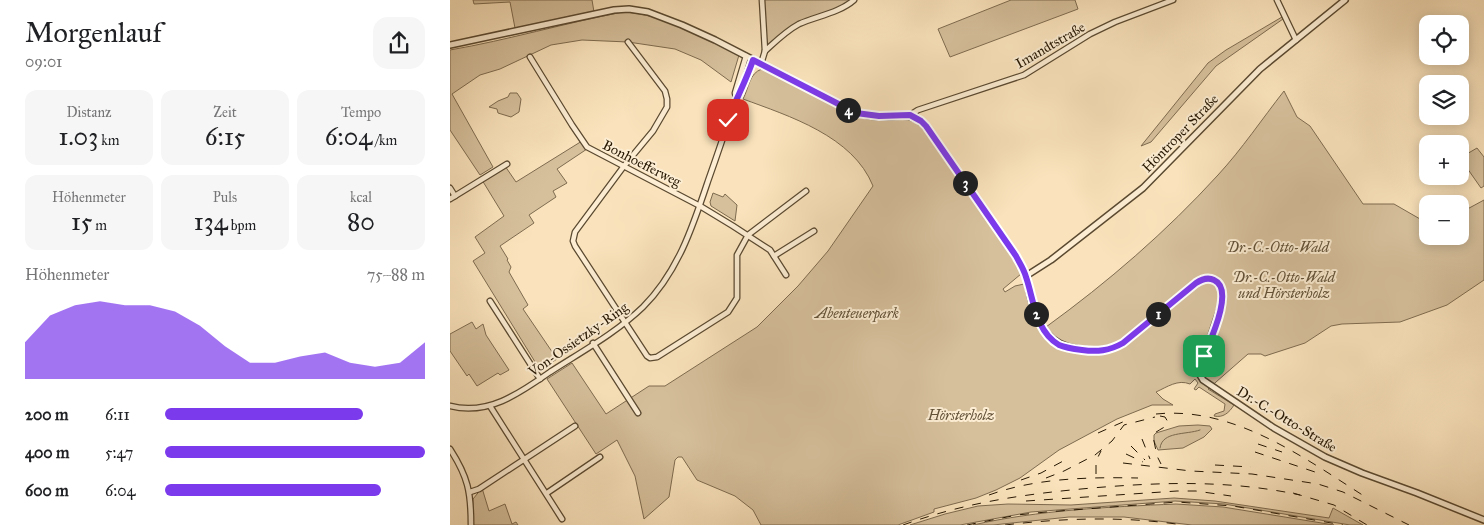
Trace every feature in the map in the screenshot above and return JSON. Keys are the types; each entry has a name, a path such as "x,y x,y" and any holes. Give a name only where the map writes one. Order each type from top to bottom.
{"street":[{"path":"756,0 762,1 764,51 761,64"},
{"path":"764,51 780,36 796,26 839,10 854,0"},
{"name":"Imandtstraße","path":"910,115 935,104 1024,75 1090,34 1115,22 1173,0"},
{"path":"1277,0 1296,40"},
{"name":"Höntroper Straße","path":"1026,276 1051,260 1143,188 1260,68 1345,0"},
{"path":"450,44 477,40 597,13 629,9 658,15 715,40 856,113 879,116 910,115 926,126 1003,236 1026,276"},
{"path":"628,42 665,91 667,107 653,131 624,166 575,232 574,240 575,246 644,353 650,358 654,358 720,318 732,307 737,298 737,255 748,235 806,191"},
{"name":"Von-Ossietzky-Ring","path":"736,98 735,93 746,56"},
{"name":"Bonhoefferweg","path":"530,58 585,144 700,206 748,235 770,250 786,275"},
{"name":"Von-Ossietzky-Ring","path":"450,406 461,409 490,406 512,397 625,322 659,289 681,254 700,206 736,98 741,91 753,60"},
{"path":"450,199 508,164"},
{"path":"450,188 455,196"},
{"path":"774,256 814,231"},
{"name":"Dr.-C.-Otto-Straße","path":"1026,276 1033,305 1044,328 1053,340 1060,346 1092,352 1106,350 1123,343 1196,283 1207,278 1213,279 1220,285 1223,300 1201,366 1200,375 1203,380 1274,428 1325,458 1417,492 1484,520"},
{"path":"490,301 540,379"},
{"path":"593,344 638,414"},
{"path":"490,406 562,519"},
{"path":"470,492 479,489 575,426"},
{"path":"450,449 461,466 470,492 471,525"},
{"path":"547,493 600,457"}],"green space":[{"path":"473,0 592,0 594,12 515,28 510,2 474,4"},
{"path":"763,0 853,0 797,25 765,50"},
{"path":"1011,0 1075,0 1078,9 950,57 938,29"},
{"path":"623,12 653,17 668,22 739,55 731,82 701,60 675,49 628,42 582,40 551,45 500,69 480,75 452,94 493,167 480,175 450,130 450,50"},
{"path":"1282,17 1283,19 1216,66 1151,142 1141,146 1208,63 1226,50"},
{"path":"762,69 856,117 879,120 910,119 922,126 1017,265 1021,274 1003,289 1005,292 1015,286 1024,284 1032,316 1054,346 1064,345 1054,338 1046,327 1114,274 1178,216 1227,165 1284,91 1297,117 1310,126 1363,204 1394,204 1419,218 1419,245 1469,245 1469,208 1484,200 1484,280 1447,305 1400,322 1331,326 1305,343 1265,356 1261,354 1248,354 1208,389 1234,405 1223,416 1214,416 1224,411 1225,404 1199,387 1196,390 1194,389 1198,383 1195,379 1190,384 1181,382 1173,384 1156,392 1173,405 1152,405 1117,419 1059,450 1020,478 996,490 976,498 934,509 934,512 898,525 761,525 753,510 735,496 697,480 682,457 678,457 675,460 669,497 644,519 635,476 617,440 596,454 547,379 572,363 606,414 649,386 665,386 757,327 798,286 828,251 873,186 864,169 851,154 835,141 799,121 743,99 752,77"},
{"path":"510,93 517,93 521,99 519,112 511,117 498,113 497,109 489,107 508,97"},
{"path":"582,141 587,149 557,169 567,183 553,191 556,197 529,215 534,223 500,246 511,267 509,272 528,305 523,309 557,359 540,370 473,261 485,253 475,237 504,216 482,180 505,166 516,182"},
{"path":"1477,148 1484,157 1484,186 1481,188 1469,171 1469,153"},
{"path":"713,193 723,197 725,194 737,205 735,221 711,206 710,202"},
{"path":"472,322 476,329 483,324 486,335 509,370 500,375 498,373 477,386 469,374 467,376 450,351 450,334"},
{"path":"1179,426 1210,426 1212,429 1204,437 1183,448 1158,450 1154,441 1156,433"},
{"path":"482,488 489,511 505,504 512,524 516,522 518,525 473,525 473,499"},
{"path":"1174,498 1215,501 1329,518 1333,508 1363,525 1350,525 1224,504 1175,501 1031,512 960,525 910,525 978,506 1008,504 1071,505"},
{"path":"1176,504 1223,507 1334,525 1192,525 1124,517 1069,517 993,525 973,525 1048,513"}],"waterway":[{"path":"1160,448 1165,439 1170,436 1200,430"}],"railway":[{"path":"1156,414 1185,414 1212,418 1240,426 1292,451 1364,496"},
{"path":"1160,416 1165,417 1168,422 1165,427 1153,436 1157,456 1161,464"},
{"path":"1046,478 1095,455 1112,441 1124,425 1155,417"},
{"path":"1098,433 1125,421"},
{"path":"1142,439 1150,459"},
{"path":"1258,444 1282,452"},
{"path":"1131,446 1145,460"},
{"path":"1096,474 1096,461 1101,451"},
{"path":"1255,452 1318,473"},
{"path":"1126,454 1143,462"},
{"path":"1021,480 1041,473 1065,460"},
{"path":"1123,463 1191,471 1252,474 1318,484 1343,492 1409,525"},
{"path":"1215,465 1251,467"},
{"path":"989,495 1007,489 1044,482 1081,478 1138,478"},
{"path":"903,525 950,510 996,500 1043,493 1118,486 1222,485 1274,490 1300,495"},
{"path":"1026,501 1177,491 1196,491 1231,496"},
{"path":"1293,493 1334,505 1367,525"},
{"path":"967,525 1017,515 1177,502 1233,506 1343,525"},
{"path":"1005,525 1094,519 1139,520 1183,525"}],"route":[{"path":"728,120 753,60 856,113 879,116 910,115 926,126 1016,256 1026,276 1030,297 1038,318 1047,334 1060,346 1092,352 1111,349 1123,343 1196,283 1210,278 1217,281 1220,285 1223,300 1204,356"}],"park label":[{"name":"Dr.-C.-Otto-Wald","path":"1278,247"},
{"name":"Dr.-C.-Otto-Wald und Hörsterholz","path":"1284,286"},
{"name":"Abenteuerpark","path":"857,313"},
{"name":"Hörsterholz","path":"961,415"}]}
